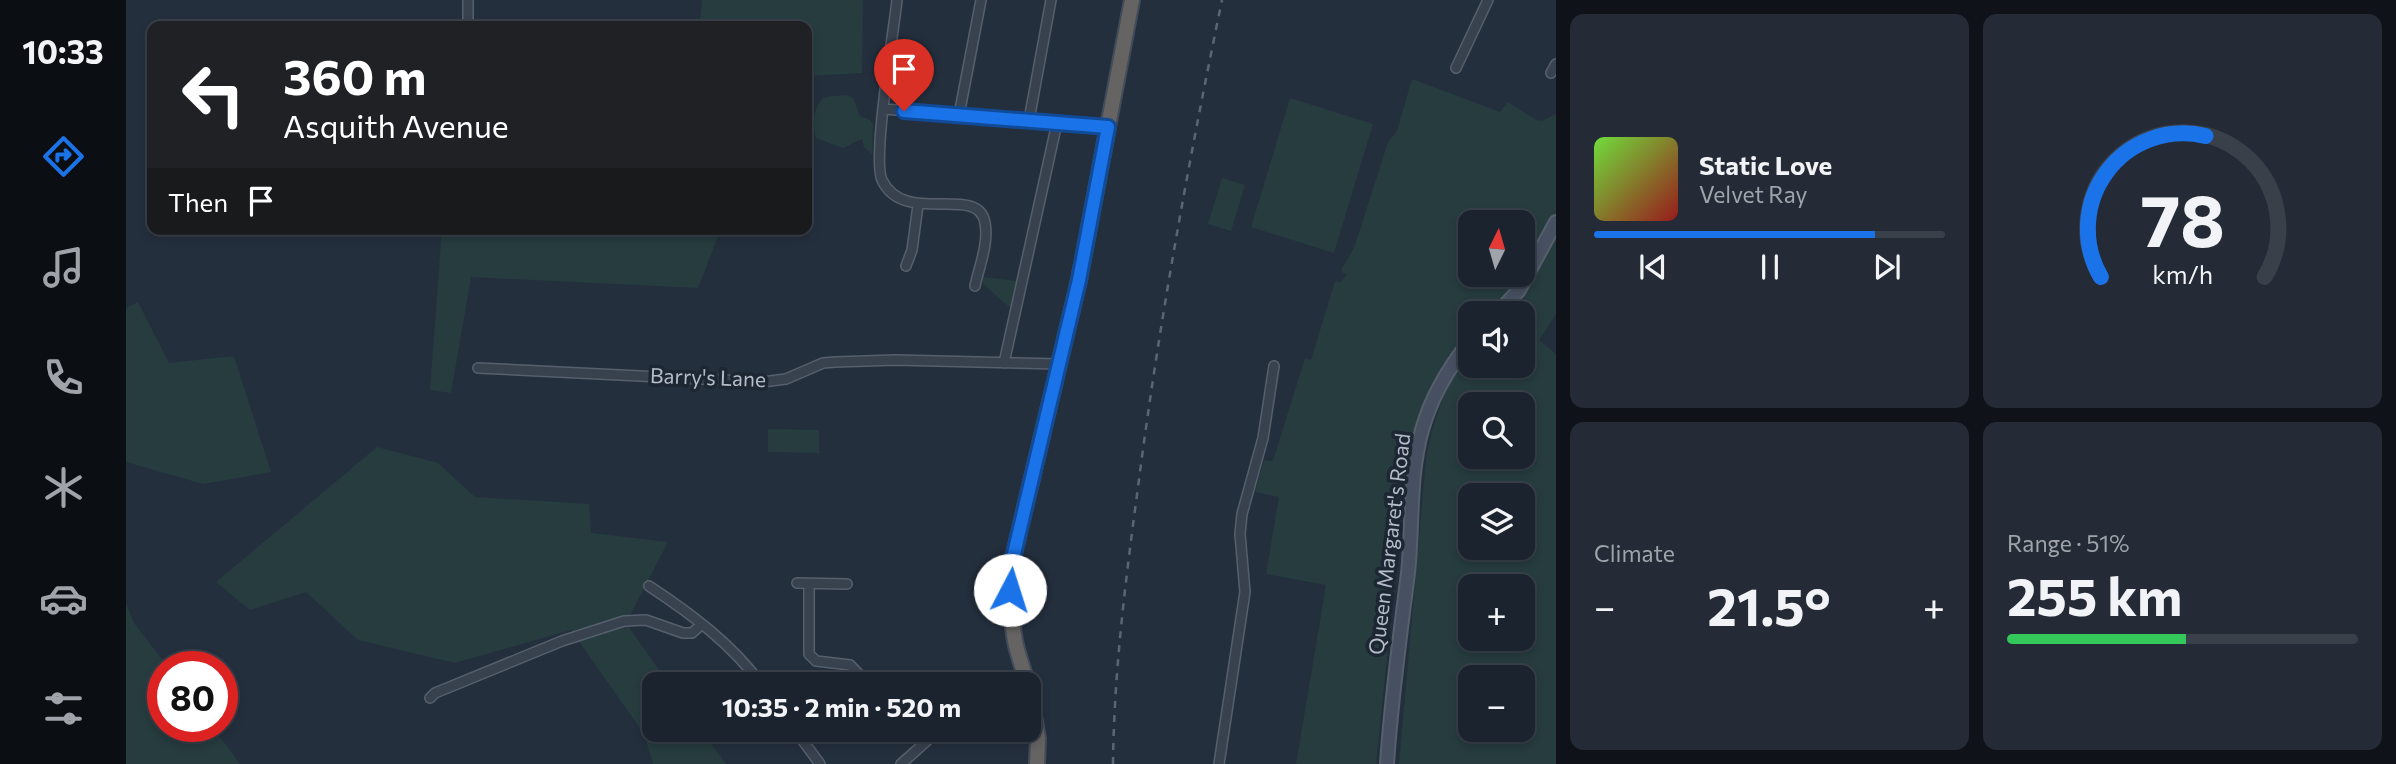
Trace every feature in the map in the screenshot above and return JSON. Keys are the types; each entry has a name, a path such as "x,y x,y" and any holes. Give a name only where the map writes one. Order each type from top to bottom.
{"highway":[{"path":"1024,672 1012,615 1010,590 1013,558 1079,280 1132,0"},
{"path":"1037,764 1038,742"}],"main road":[{"path":"1509,301 1519,290 1556,222"},
{"name":"Queen Margaret's Road","path":"1387,764 1393,684 1405,600 1421,432 1443,382 1458,356"}],"street":[{"path":"468,0 468,21"},
{"path":"897,0 884,109 881,178 891,193 904,202 918,205 963,205 977,210 985,221 985,234 975,286"},
{"path":"959,115 981,0"},
{"path":"1029,121 1051,0"},
{"path":"1456,68 1488,0"},
{"path":"884,109 1108,127"},
{"path":"1004,363 1056,123"},
{"path":"906,267 912,250 918,205"},
{"name":"Barry's Lane","path":"478,368 762,382 786,379 823,363 835,362 896,360 1060,364"},
{"path":"1219,764 1245,593 1240,534 1242,514 1263,438 1274,366"},
{"path":"797,583 847,584"},
{"path":"809,584 809,654 816,661 850,665 857,672"},
{"path":"649,586 688,611 750,672"},
{"path":"430,698 435,693 537,651 613,623 646,620 683,633 692,633 702,624"},
{"path":"804,742 820,764"},
{"path":"901,764 926,742"}],"green space":[{"path":"702,0 863,0 862,73 812,76 812,21 700,21"},
{"path":"1412,79 1500,112 1508,102 1536,120 1542,121 1556,114 1556,314 1539,340 1556,354 1556,764 1399,764 1426,458 1437,415 1458,368 1458,378 1535,378 1535,301 1458,301 1458,344 1431,385 1413,433 1405,485 1376,764 1296,764 1326,585 1266,574 1279,497 1255,492 1264,460 1273,461 1305,358 1311,360 1335,281 1341,282 1346,275 1341,270 1354,248 1388,142 1397,131"},
{"path":"846,95 853,98 860,116 873,124 872,154 864,147 862,139 843,148 816,138 814,117 817,106 828,97"},
{"path":"1290,98 1373,124 1334,253 1251,227"},
{"path":"1222,178 1245,185 1231,231 1208,224"},
{"path":"442,235 719,235 698,288 471,277 451,393 430,390"},
{"path":"982,277 1017,281 1013,310 984,285"},
{"path":"138,302 169,363 234,356 271,472 203,484 126,462 126,308"},
{"path":"768,429 819,430 819,453 768,452"},
{"path":"377,447 438,463 475,497 589,504 591,533 668,542 626,623 661,672 642,672 642,731 571,630 455,663 358,640 306,592 250,610 216,582"},
{"path":"126,603 134,623 156,651 147,651 147,742 224,742 240,764 126,764"},
{"path":"646,742 710,742 726,764 653,764"}],"railway":[{"path":"1113,764 1121,629 1145,433 1197,123 1222,0"}],"route":[{"path":"904,111 1108,127 1079,280 1013,558 1010,590"}]}
